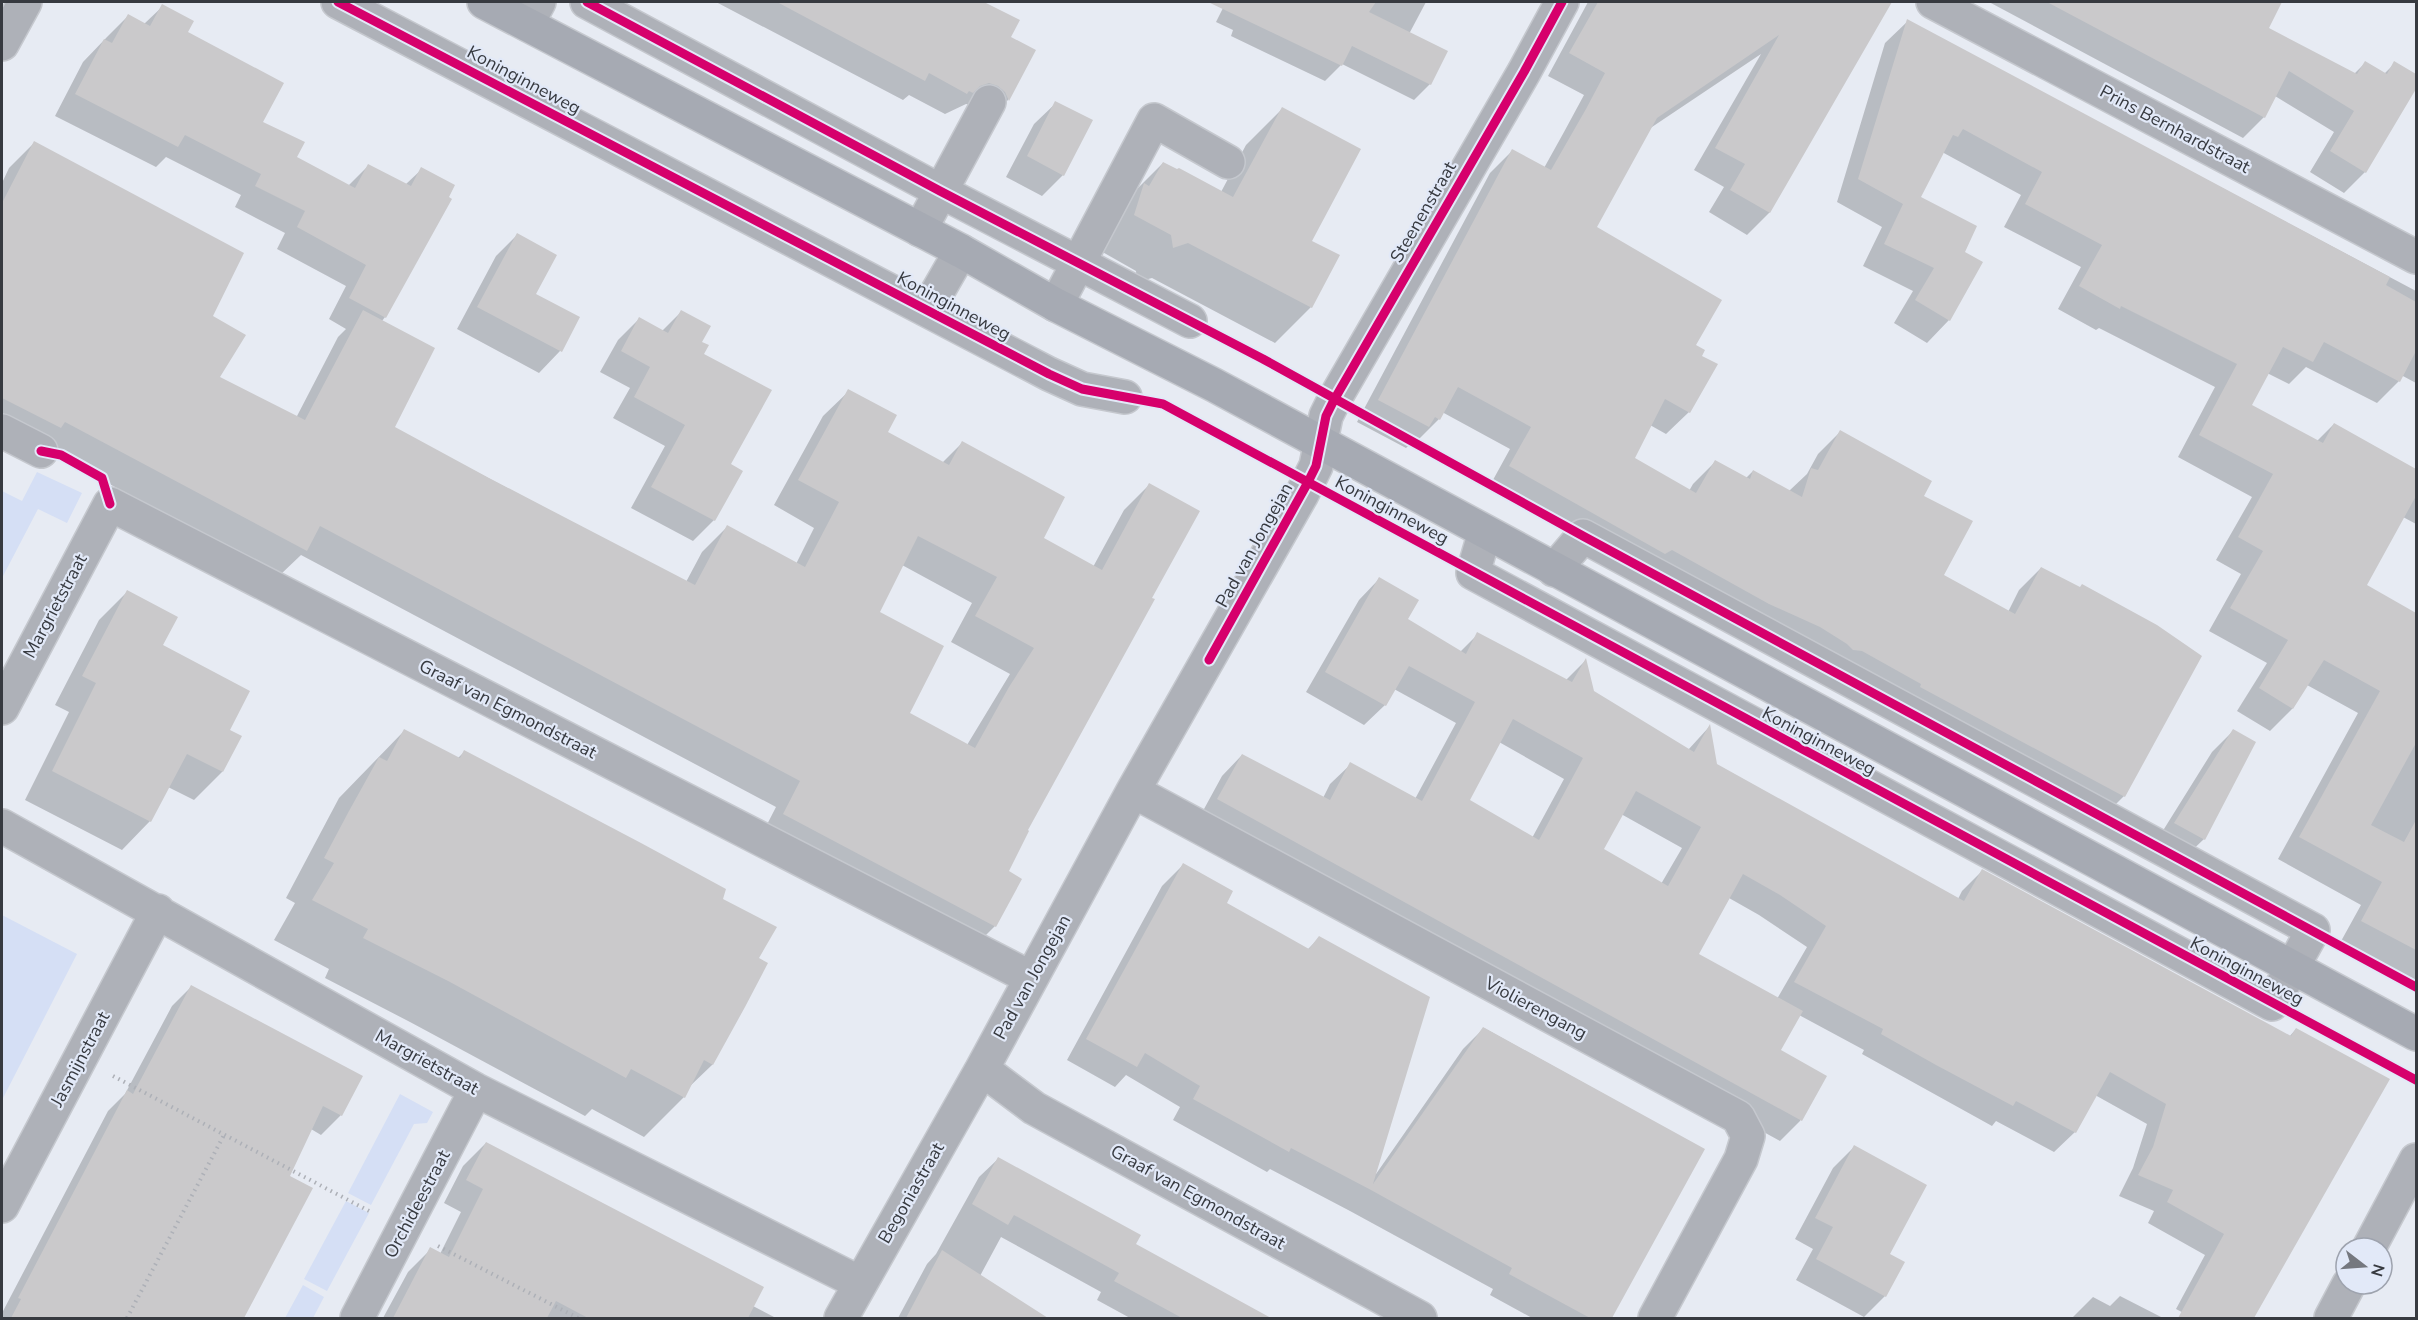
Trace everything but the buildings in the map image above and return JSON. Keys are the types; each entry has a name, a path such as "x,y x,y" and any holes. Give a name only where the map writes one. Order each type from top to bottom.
{"main road":[{"name":"Koninginneweg","path":"484,2 533,13 1056,305 1320,442 2416,1034"}],"street":[{"path":"2,44 25,2"},
{"name":"Koninginneweg","path":"338,2 1049,374 1082,389 1125,397"},
{"path":"587,2 940,191 1190,321"},
{"name":"Steenenstraat","path":"1320,442 1326,416 1334,400 1524,72 1562,2"},
{"name":"Prins Bernhardstraat","path":"1933,2 2416,257"},
{"path":"920,230 989,102"},
{"path":"1056,305 1154,120 1228,162"},
{"name":"Koninginneweg","path":"927,310 961,251"},
{"path":"2,431 41,451"},
{"name":"Pad van Jongejan","path":"982,1069 1134,791 1307,484 1316,466 1320,442"},
{"name":"Margrietstraat","path":"2,708 110,504"},
{"name":"Graaf van Egmondstraat","path":"110,504 1031,978"},
{"name":"Koninginneweg","path":"1485,532 1473,573 2272,1004 2313,930 1584,536 1554,570"},
{"name":"Violierengang","path":"1134,791 1738,1117 1748,1136 1741,1159 1655,1318"},
{"name":"Margrietstraat","path":"2,826 477,1090 860,1282"},
{"name":"Jasmijnstraat","path":"2,1206 158,911"},
{"name":"Graaf van Egmondstraat","path":"982,1069 1035,1108 1420,1318"},
{"name":"Begoniastraat","path":"841,1318 982,1069"},
{"name":"Orchideestraat","path":"357,1318 477,1090"},
{"path":"2375,1236 2416,1160"},
{"path":"2331,1318 2343,1296"}],"path":[{"path":"107,1073 578,1318"},
{"path":"127,1318 224,1135"}],"shaded area":[{"path":"37,472 82,493 67,523 38,509 2,578 2,491 22,501"},
{"path":"2,915 77,954 2,1100"},
{"path":"400,1094 433,1112 427,1123 414,1124 371,1205 348,1193"},
{"path":"346,1201 369,1213 327,1291 304,1279"},
{"path":"303,1285 324,1297 313,1318 285,1318"}],"cycle path":[{"path":"338,2 1049,374 1082,389 1163,404 2416,1080"},
{"path":"587,2 940,191 1263,359 1583,536 2416,987"},
{"path":"1209,660 1316,466 1326,416 1334,400 1524,72 1562,2"},
{"path":"41,451 61,455 102,478 110,504"}]}
